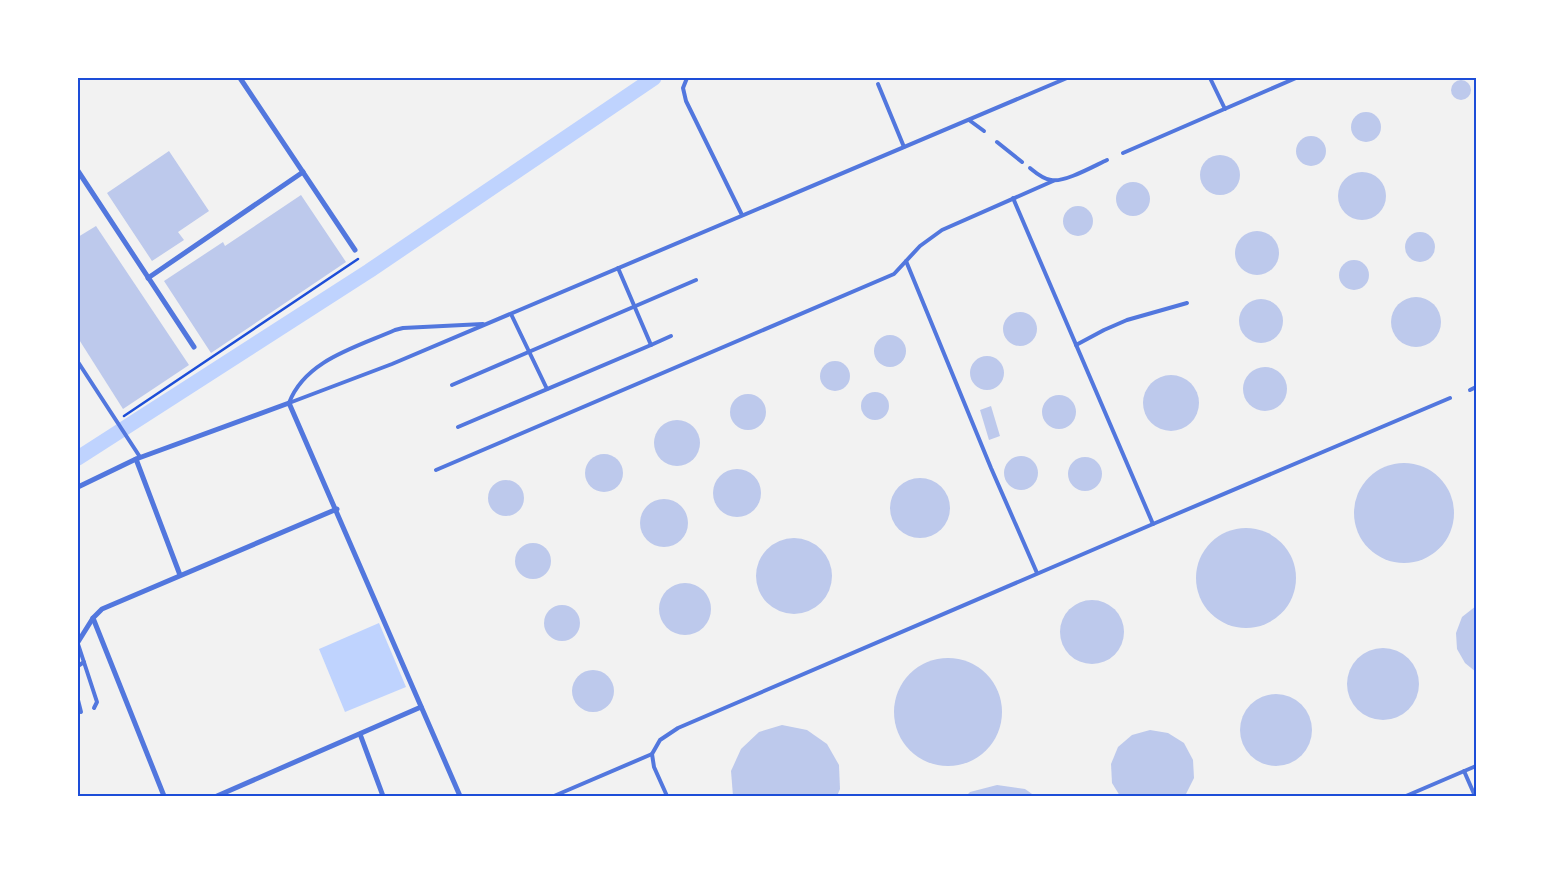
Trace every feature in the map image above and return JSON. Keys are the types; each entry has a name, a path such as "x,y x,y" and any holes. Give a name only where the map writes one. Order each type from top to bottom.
{"street":[{"path":"240,78 355,250"},
{"path":"148,278 304,172"},
{"path":"78,174 194,347"},
{"path":"78,488 138,458 290,403 460,796"},
{"path":"138,458 180,575"},
{"path":"78,643 93,618 102,609 336,509"},
{"path":"93,618 164,796"},
{"path":"217,796 422,707"},
{"path":"360,734 383,796"}],"lane":[{"path":"687,78 683,88 686,100 742,215"},
{"path":"290,403 392,364 1067,78"},
{"path":"1210,78 1225,109"},
{"path":"1123,153 1296,78"},
{"path":"878,84 904,147"},
{"path":"969,120 984,131"},
{"path":"997,142 1022,162"},
{"path":"436,470 876,283 894,274 920,246 942,230 1053,181 1063,179 1108,160"},
{"path":"1030,168 1044,178 1053,181"},
{"path":"1013,198 1153,524"},
{"path":"906,261 991,468 1037,573"},
{"path":"618,268 650,345"},
{"path":"452,385 696,280"},
{"path":"1076,345 1127,320 1187,304"},
{"path":"511,314 547,389"},
{"path":"290,403 294,392 314,369 329,359 395,330 487,324"},
{"path":"458,427 671,336"},
{"path":"78,362 131,443 138,458"},
{"path":"1470,390 1476,387"},
{"path":"554,796 652,754 660,740 678,728 1450,398"},
{"path":"78,643 97,702 94,708"},
{"path":"78,666 84,662"},
{"path":"78,700 81,712"},
{"path":"652,754 654,767 667,796"},
{"path":"1406,796 1476,766"},
{"path":"1464,771 1475,796"}],"path":[{"path":"117,422 360,257 355,250"}],"water":[{"path":"379,623 406,687 345,712 319,649"}],"building":[{"path":"1461,80 1468,83 1471,90 1468,97 1461,100 1454,97 1451,90 1454,83"},
{"path":"1366,112 1372,113 1380,121 1380,133 1372,141 1366,142 1360,141 1352,133 1351,127 1352,121 1360,113"},
{"path":"1311,136 1317,137 1325,145 1325,157 1317,165 1311,166 1305,165 1297,157 1296,151 1297,145 1305,137"},
{"path":"169,151 209,211 178,232 184,240 152,261 107,193"},
{"path":"1224,155 1231,158 1237,164 1240,175 1239,183 1231,192 1224,195 1216,195 1209,192 1201,183 1200,171 1203,164 1212,156"},
{"path":"1357,172 1367,172 1376,176 1382,182 1385,187 1385,205 1376,216 1367,220 1357,220 1348,216 1342,210 1338,201 1338,191 1342,182 1348,176"},
{"path":"1133,182 1145,187 1150,199 1145,211 1133,216 1121,211 1116,199 1121,187"},
{"path":"301,195 346,262 211,353 164,281 223,242 225,246"},
{"path":"1078,206 1089,210 1093,221 1089,232 1078,236 1067,232 1063,221 1067,210"},
{"path":"96,226 189,365 123,409 78,338 78,237"},
{"path":"1253,231 1261,231 1273,237 1279,253 1273,269 1261,275 1253,275 1241,269 1235,257 1235,249 1241,237"},
{"path":"1420,232 1430,237 1435,247 1430,257 1420,262 1410,257 1405,247 1410,237"},
{"path":"1354,260 1364,265 1369,275 1364,285 1354,290 1344,285 1339,275 1344,265"},
{"path":"1416,297 1425,299 1436,308 1441,322 1439,331 1430,342 1416,347 1407,345 1396,336 1391,322 1393,313 1402,302"},
{"path":"1257,299 1265,299 1277,305 1283,321 1277,337 1265,343 1257,343 1245,337 1239,325 1239,317 1245,305"},
{"path":"1020,312 1027,313 1032,317 1036,322 1036,336 1032,341 1027,345 1020,346 1013,345 1008,341 1004,336 1003,329 1004,322 1008,317 1013,313"},
{"path":"890,335 901,340 906,351 901,362 890,367 879,362 874,351 879,340"},
{"path":"987,356 994,357 999,361 1003,366 1003,380 999,385 994,389 987,390 980,389 975,385 971,380 970,373 971,366 975,361 980,357"},
{"path":"835,361 846,365 850,376 846,387 835,391 824,387 820,376 824,365"},
{"path":"1261,367 1269,367 1281,373 1287,389 1281,405 1269,411 1261,411 1249,405 1243,393 1243,385 1249,373"},
{"path":"1171,375 1182,377 1191,383 1197,392 1199,403 1197,414 1191,423 1182,429 1171,431 1160,429 1151,423 1145,414 1143,403 1145,392 1151,383 1160,377"},
{"path":"875,392 885,396 889,406 885,416 875,420 865,416 861,406 865,396"},
{"path":"748,394 761,399 766,412 761,425 748,430 735,425 730,412 735,399"},
{"path":"1059,395 1066,396 1071,400 1075,405 1075,419 1071,424 1066,428 1059,429 1052,428 1047,424 1043,419 1042,412 1043,405 1047,400 1052,396"},
{"path":"991,406 1000,436 989,440 980,410"},
{"path":"677,420 690,424 696,430 700,443 696,456 690,462 677,466 664,462 658,456 654,443 658,430 664,424"},
{"path":"604,454 618,459 623,473 618,487 604,492 590,487 585,473 590,459"},
{"path":"1021,456 1028,457 1033,461 1037,466 1037,480 1033,485 1028,489 1021,490 1014,489 1009,485 1005,480 1004,473 1005,466 1009,461 1014,457"},
{"path":"1085,457 1092,458 1097,462 1101,467 1101,481 1097,486 1092,490 1085,491 1078,490 1073,486 1069,481 1068,474 1069,467 1073,462 1078,458"},
{"path":"1394,463 1414,463 1423,466 1440,477 1451,494 1454,503 1454,523 1451,532 1440,549 1423,560 1414,563 1394,563 1376,555 1362,541 1354,523 1354,503 1362,485 1376,471"},
{"path":"732,469 742,469 751,473 757,479 760,484 760,502 751,513 742,517 732,517 723,513 717,507 713,498 713,488 717,479 723,473"},
{"path":"914,478 926,478 942,486 948,496 950,508 948,520 942,530 926,538 914,538 898,530 890,514 890,502 898,486"},
{"path":"506,480 513,481 519,485 523,491 523,505 519,511 513,515 506,516 499,515 493,511 489,505 488,498 489,491 493,485 499,481"},
{"path":"659,499 669,499 678,503 684,509 687,514 687,532 678,543 669,547 659,547 650,543 644,537 640,528 640,518 644,509 650,503"},
{"path":"1246,528 1265,531 1282,542 1293,559 1296,578 1293,597 1282,614 1265,625 1246,628 1227,625 1210,614 1199,597 1196,578 1199,559 1210,542 1227,531"},
{"path":"794,538 808,541 821,549 829,562 832,576 829,590 821,603 808,611 794,614 780,611 767,603 759,590 756,576 759,562 767,549 780,541"},
{"path":"533,543 540,544 546,548 550,554 550,568 546,574 540,578 533,579 526,578 520,574 516,568 515,561 516,554 520,548 526,544"},
{"path":"680,583 690,583 704,590 711,604 711,614 704,628 690,635 680,635 670,631 663,624 659,614 659,604 663,594 670,587"},
{"path":"1092,600 1110,606 1118,614 1124,632 1118,650 1110,658 1092,664 1074,658 1066,650 1060,632 1066,614 1074,606"},
{"path":"562,605 569,606 575,610 579,616 579,630 575,636 569,640 562,641 555,640 549,636 545,630 544,623 545,616 549,610 555,606"},
{"path":"1476,606 1476,672 1465,663 1457,649 1456,633 1462,617"},
{"path":"1390,648 1409,658 1417,670 1419,684 1417,698 1409,710 1397,718 1376,720 1357,710 1349,698 1347,677 1357,658 1369,650"},
{"path":"948,658 969,662 986,674 998,691 1002,712 998,733 986,750 969,762 948,766 927,762 910,750 898,733 894,712 898,691 910,674 927,662"},
{"path":"589,670 597,670 608,676 614,691 608,706 597,712 589,712 578,706 572,695 572,687 578,676"},
{"path":"1283,694 1302,704 1310,716 1312,730 1310,744 1302,756 1290,764 1269,766 1250,756 1242,744 1240,723 1250,704 1262,696"},
{"path":"782,725 807,730 827,744 839,765 840,789 837,796 733,796 731,771 741,749 759,732"},
{"path":"1150,730 1168,733 1184,743 1193,760 1194,778 1185,796 1120,796 1112,783 1111,764 1118,747 1132,735"},
{"path":"997,785 1025,789 1035,796 966,796 970,792"}],"waterway":[{"path":"78,458 369,271 654,78"}]}
